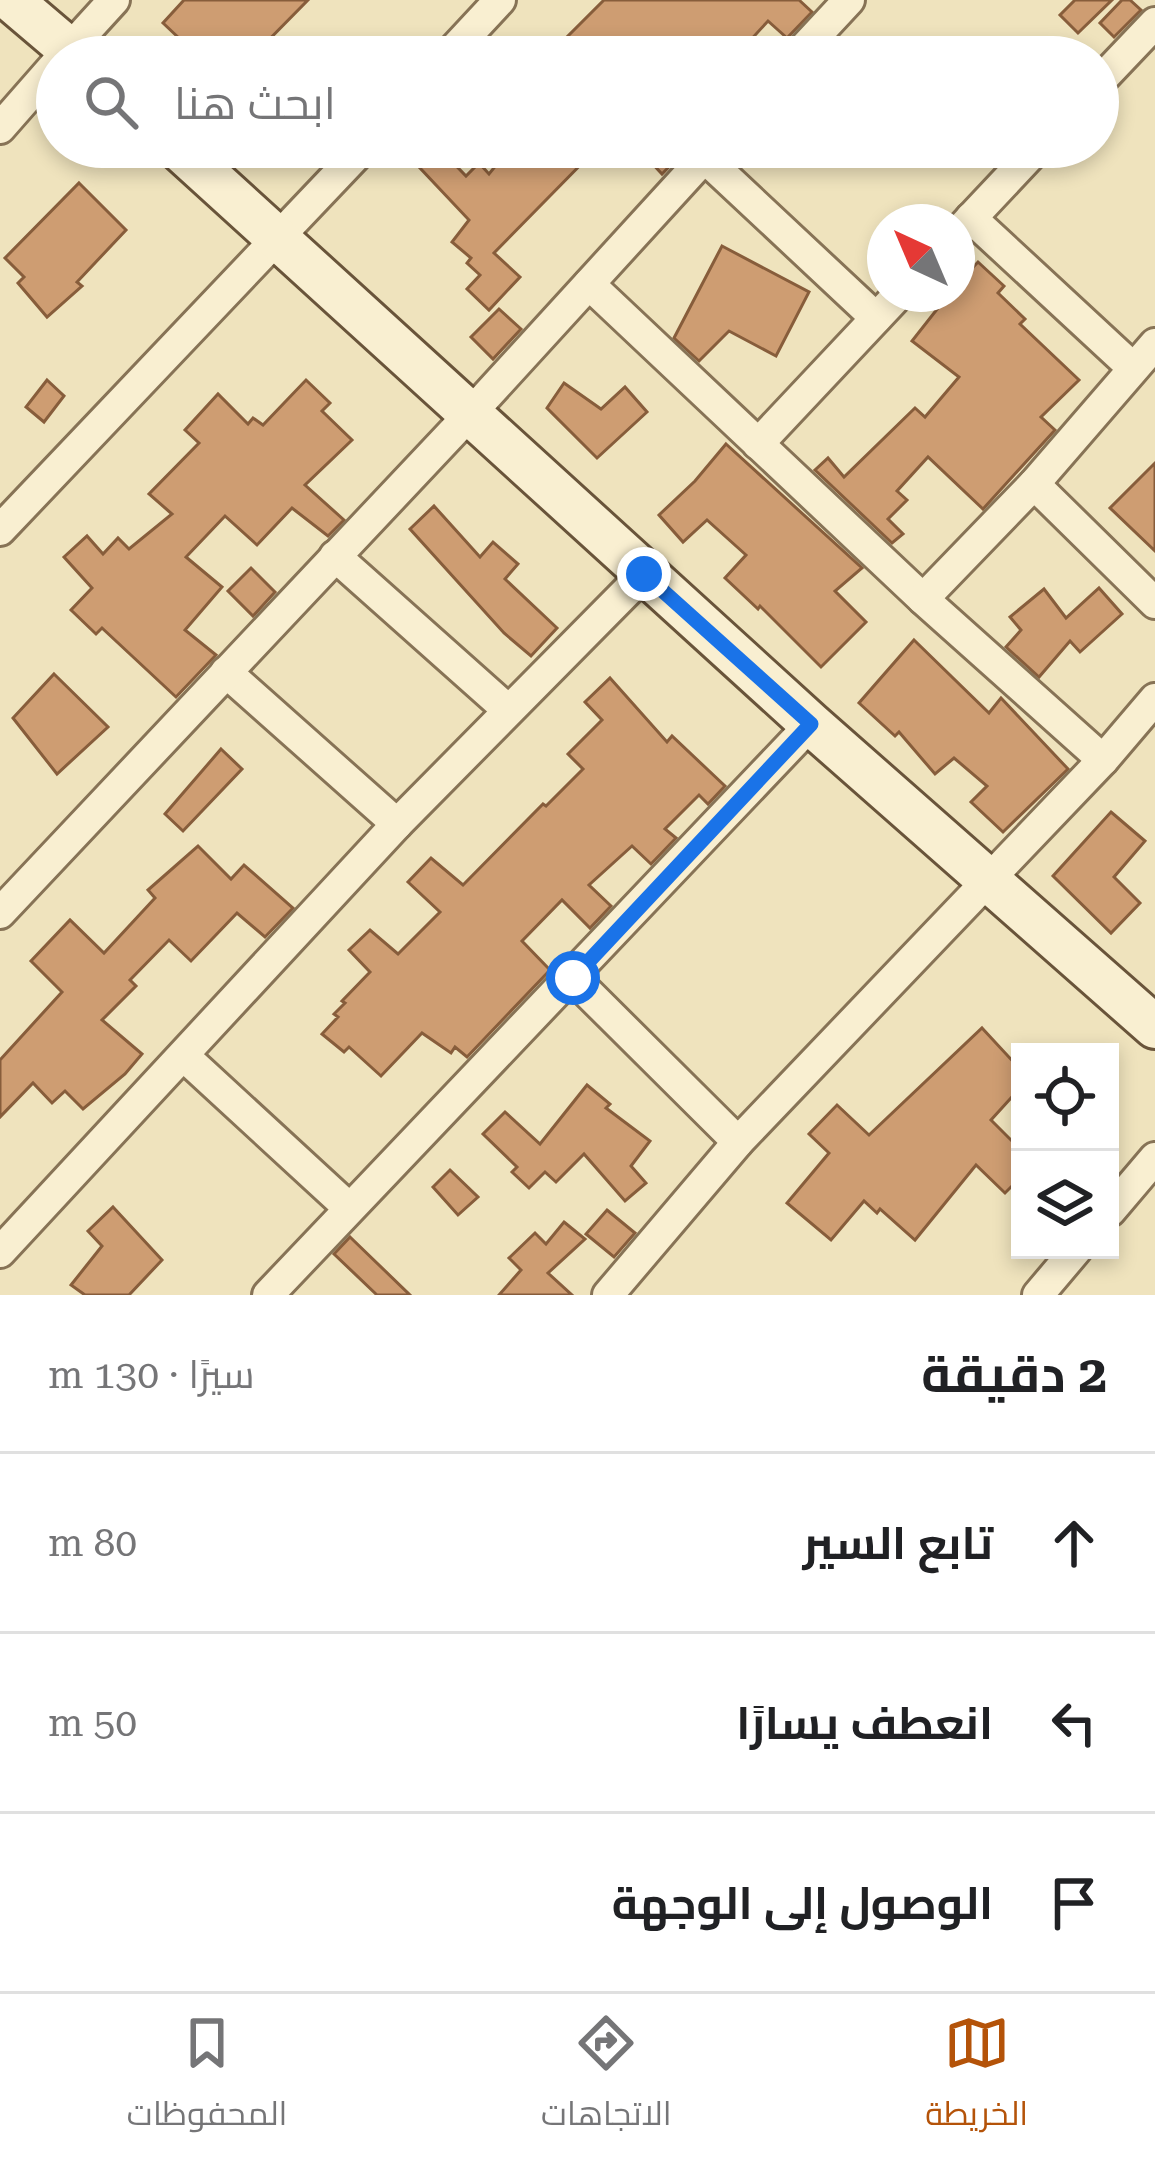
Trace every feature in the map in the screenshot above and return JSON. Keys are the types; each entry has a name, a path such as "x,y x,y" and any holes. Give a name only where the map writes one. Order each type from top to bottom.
{"street":[{"path":"10,0 46,36"},
{"path":"84,36 114,0"},
{"path":"467,36 500,0"},
{"path":"816,36 849,0"},
{"path":"1119,61 1155,23"},
{"path":"0,128 36,90"},
{"path":"200,168 644,574 1155,1027"},
{"path":"0,530 344,168"},
{"path":"4,902 470,414 694,168"},
{"path":"725,168 876,318"},
{"path":"975,213 1018,168"},
{"path":"975,234 1133,368"},
{"path":"589,284 923,599 1103,760"},
{"path":"758,444 882,312"},
{"path":"923,599 1034,484 1155,344"},
{"path":"1034,484 1155,603"},
{"path":"335,556 508,710"},
{"path":"0,1252 397,824 644,574"},
{"path":"226,672 397,824"},
{"path":"608,1295 738,1142 1103,760 1155,698"},
{"path":"268,1295 811,724"},
{"path":"573,978 738,1142"},
{"path":"185,1057 350,1208"},
{"path":"1119,1200 1155,1158"},
{"path":"1038,1295 1068,1259"}],"building":[{"path":"184,0 308,0 273,36 177,36 163,23"},
{"path":"604,0 799,0 812,12 789,36 768,21 754,36 568,36"},
{"path":"1075,0 1112,0 1078,33 1060,15"},
{"path":"1122,0 1130,0 1141,10 1115,36 1100,23"},
{"path":"420,168 458,168 466,176 474,168 484,168 489,174 494,168 577,168 494,253 520,277 489,310 467,289 480,275 467,263 471,258 452,242 469,220"},
{"path":"79,183 126,230 77,282 82,286 47,317 18,283 24,277 5,258"},
{"path":"722,246 809,292 776,356 729,331 699,361 674,338"},
{"path":"978,262 1004,286 998,293 1025,319 1020,324 1079,380 1041,417 1055,430 983,509 928,457 897,491 907,500 888,519 903,534 892,543 815,470 828,458 844,477 915,408 925,417 959,377 912,341 935,312 975,312"},
{"path":"499,309 521,329 493,359 471,337"},
{"path":"47,380 64,396 44,422 26,407"},
{"path":"306,380 330,403 322,411 352,440 305,485 344,520 328,536 292,508 257,545 225,516 186,557 222,587 185,630 216,655 176,697 102,628 96,634 71,610 92,588 64,557 87,536 103,554 118,538 129,549 172,514 149,494 199,443 185,430 218,394 248,424 253,418 263,425"},
{"path":"564,383 601,409 625,387 647,412 597,458 547,408"},
{"path":"726,444 862,568 835,591 866,622 821,667 725,578 746,555 707,520 683,542 659,515"},
{"path":"1155,463 1155,551 1110,508"},
{"path":"434,506 480,557 493,542 518,564 505,579 557,628 531,656 504,633 410,529"},
{"path":"251,568 275,592 253,616 228,591"},
{"path":"1099,588 1122,614 1080,652 1070,641 1039,677 1006,647 1021,630 1010,617 1044,589 1066,618"},
{"path":"914,640 989,713 1001,698 1068,769 1003,832 971,802 987,786 954,758 935,774 899,732 895,736 859,703"},
{"path":"54,674 108,727 57,774 13,718"},
{"path":"610,678 667,742 672,736 725,786 708,804 699,795 665,829 676,838 651,864 632,846 589,885 611,906 590,928 562,900 522,941 550,970 467,1057 455,1047 451,1053 422,1033 381,1076 349,1047 344,1052 322,1034 338,1017 334,1014 345,1003 342,1001 370,972 349,950 370,930 398,954 440,912 408,882 431,858 463,885 583,769 568,754 602,720 585,702"},
{"path":"221,749 242,769 183,831 165,814"},
{"path":"1111,812 1145,841 1114,877 1140,903 1111,933 1053,876"},
{"path":"198,846 231,879 244,865 293,908 265,937 237,913 191,961 169,940 130,980 136,986 102,1020 142,1054 125,1074 83,1109 65,1091 52,1103 33,1083 0,1117 0,1060 62,992 31,961 70,920 104,953 155,898 148,890"},
{"path":"982,1028 1011,1059 1011,1098 991,1120 1011,1140 1011,1187 1005,1193 976,1165 915,1240 864,1201 831,1240 787,1203 829,1153 809,1134 837,1105 869,1135"},
{"path":"587,1085 610,1104 606,1108 650,1141 631,1166 646,1183 625,1201 584,1154 556,1182 545,1172 529,1188 512,1172 517,1167 483,1134 505,1112 540,1144"},
{"path":"450,1170 478,1197 458,1215 433,1187"},
{"path":"113,1207 162,1260 129,1295 85,1295 71,1285 102,1246 88,1231"},
{"path":"607,1210 635,1233 614,1257 586,1234"},
{"path":"564,1222 585,1239 548,1273 572,1295 499,1295 521,1270 509,1258 535,1233 546,1244"},
{"path":"350,1237 410,1295 377,1295 334,1254"}],"route":[{"path":"573,978 811,724 644,574"}]}
